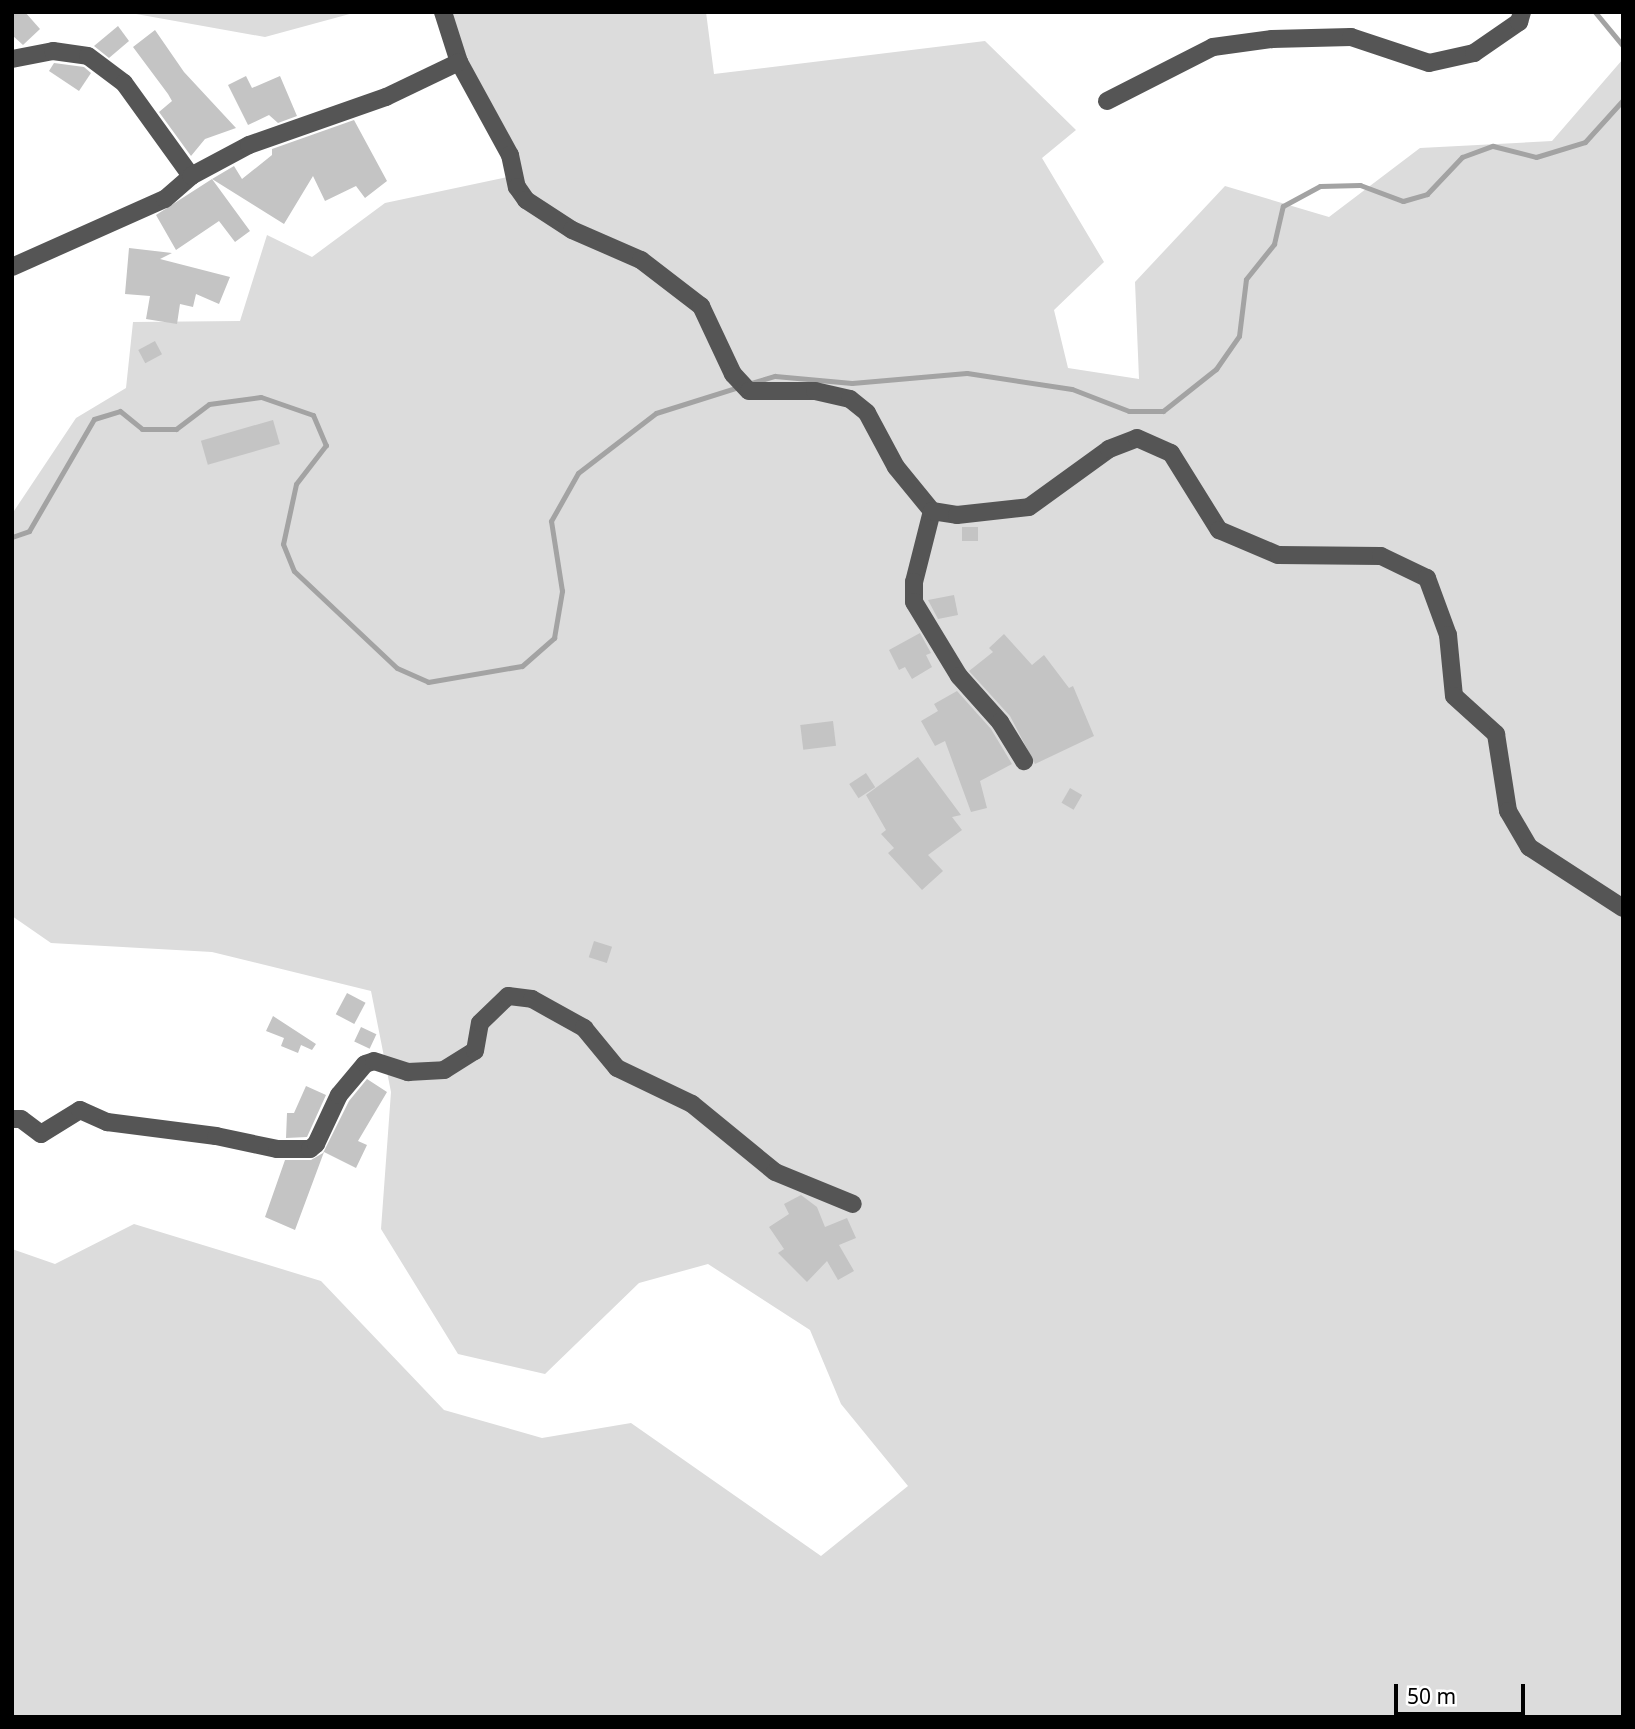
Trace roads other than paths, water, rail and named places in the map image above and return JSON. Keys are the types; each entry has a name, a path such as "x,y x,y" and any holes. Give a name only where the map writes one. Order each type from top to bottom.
{"street":[{"path":"443,12 459,62 510,155 517,187 526,200 572,230 641,260 701,306 733,374 749,391 815,391 850,398 867,412 896,467 932,511 957,515 1029,507 1109,449 1137,438 1171,453 1219,530 1278,555 1381,556 1427,578 1448,635 1454,696 1496,734 1508,811 1529,847 1623,908"},
{"path":"1107,101 1213,47 1272,39 1351,37 1429,63 1474,53 1519,22 1522,12"},
{"path":"12,59 53,51 88,56 124,83 191,176"},
{"path":"12,267 165,199 191,176 249,145 386,97 459,62"},
{"path":"932,511 914,582 914,602 959,676 1000,722 1024,761"},
{"path":"12,1119 21,1119 41,1134 80,1110 107,1122 216,1136 277,1149 310,1149 316,1144 339,1095 365,1064 374,1061 408,1072 444,1070 475,1052 480,1023 508,996 532,999 584,1028 618,1068 692,1104 775,1172 853,1204"}],"waterway":[{"path":"1595,12 1623,46"},
{"path":"748,384 775,376 852,383 967,373 1072,389 1129,411 1163,411 1216,369 1239,336 1246,279 1274,244 1283,206 1320,186 1360,185 1403,201 1427,194 1462,157 1493,146 1536,157 1585,142 1623,100"},
{"path":"12,537 29,531 94,419 120,411 142,429 176,429 209,404 261,397 313,415 326,445 296,484 283,544 294,571 397,668 428,682 522,666 554,638 562,591 551,521 578,473 656,413 739,387"}]}
